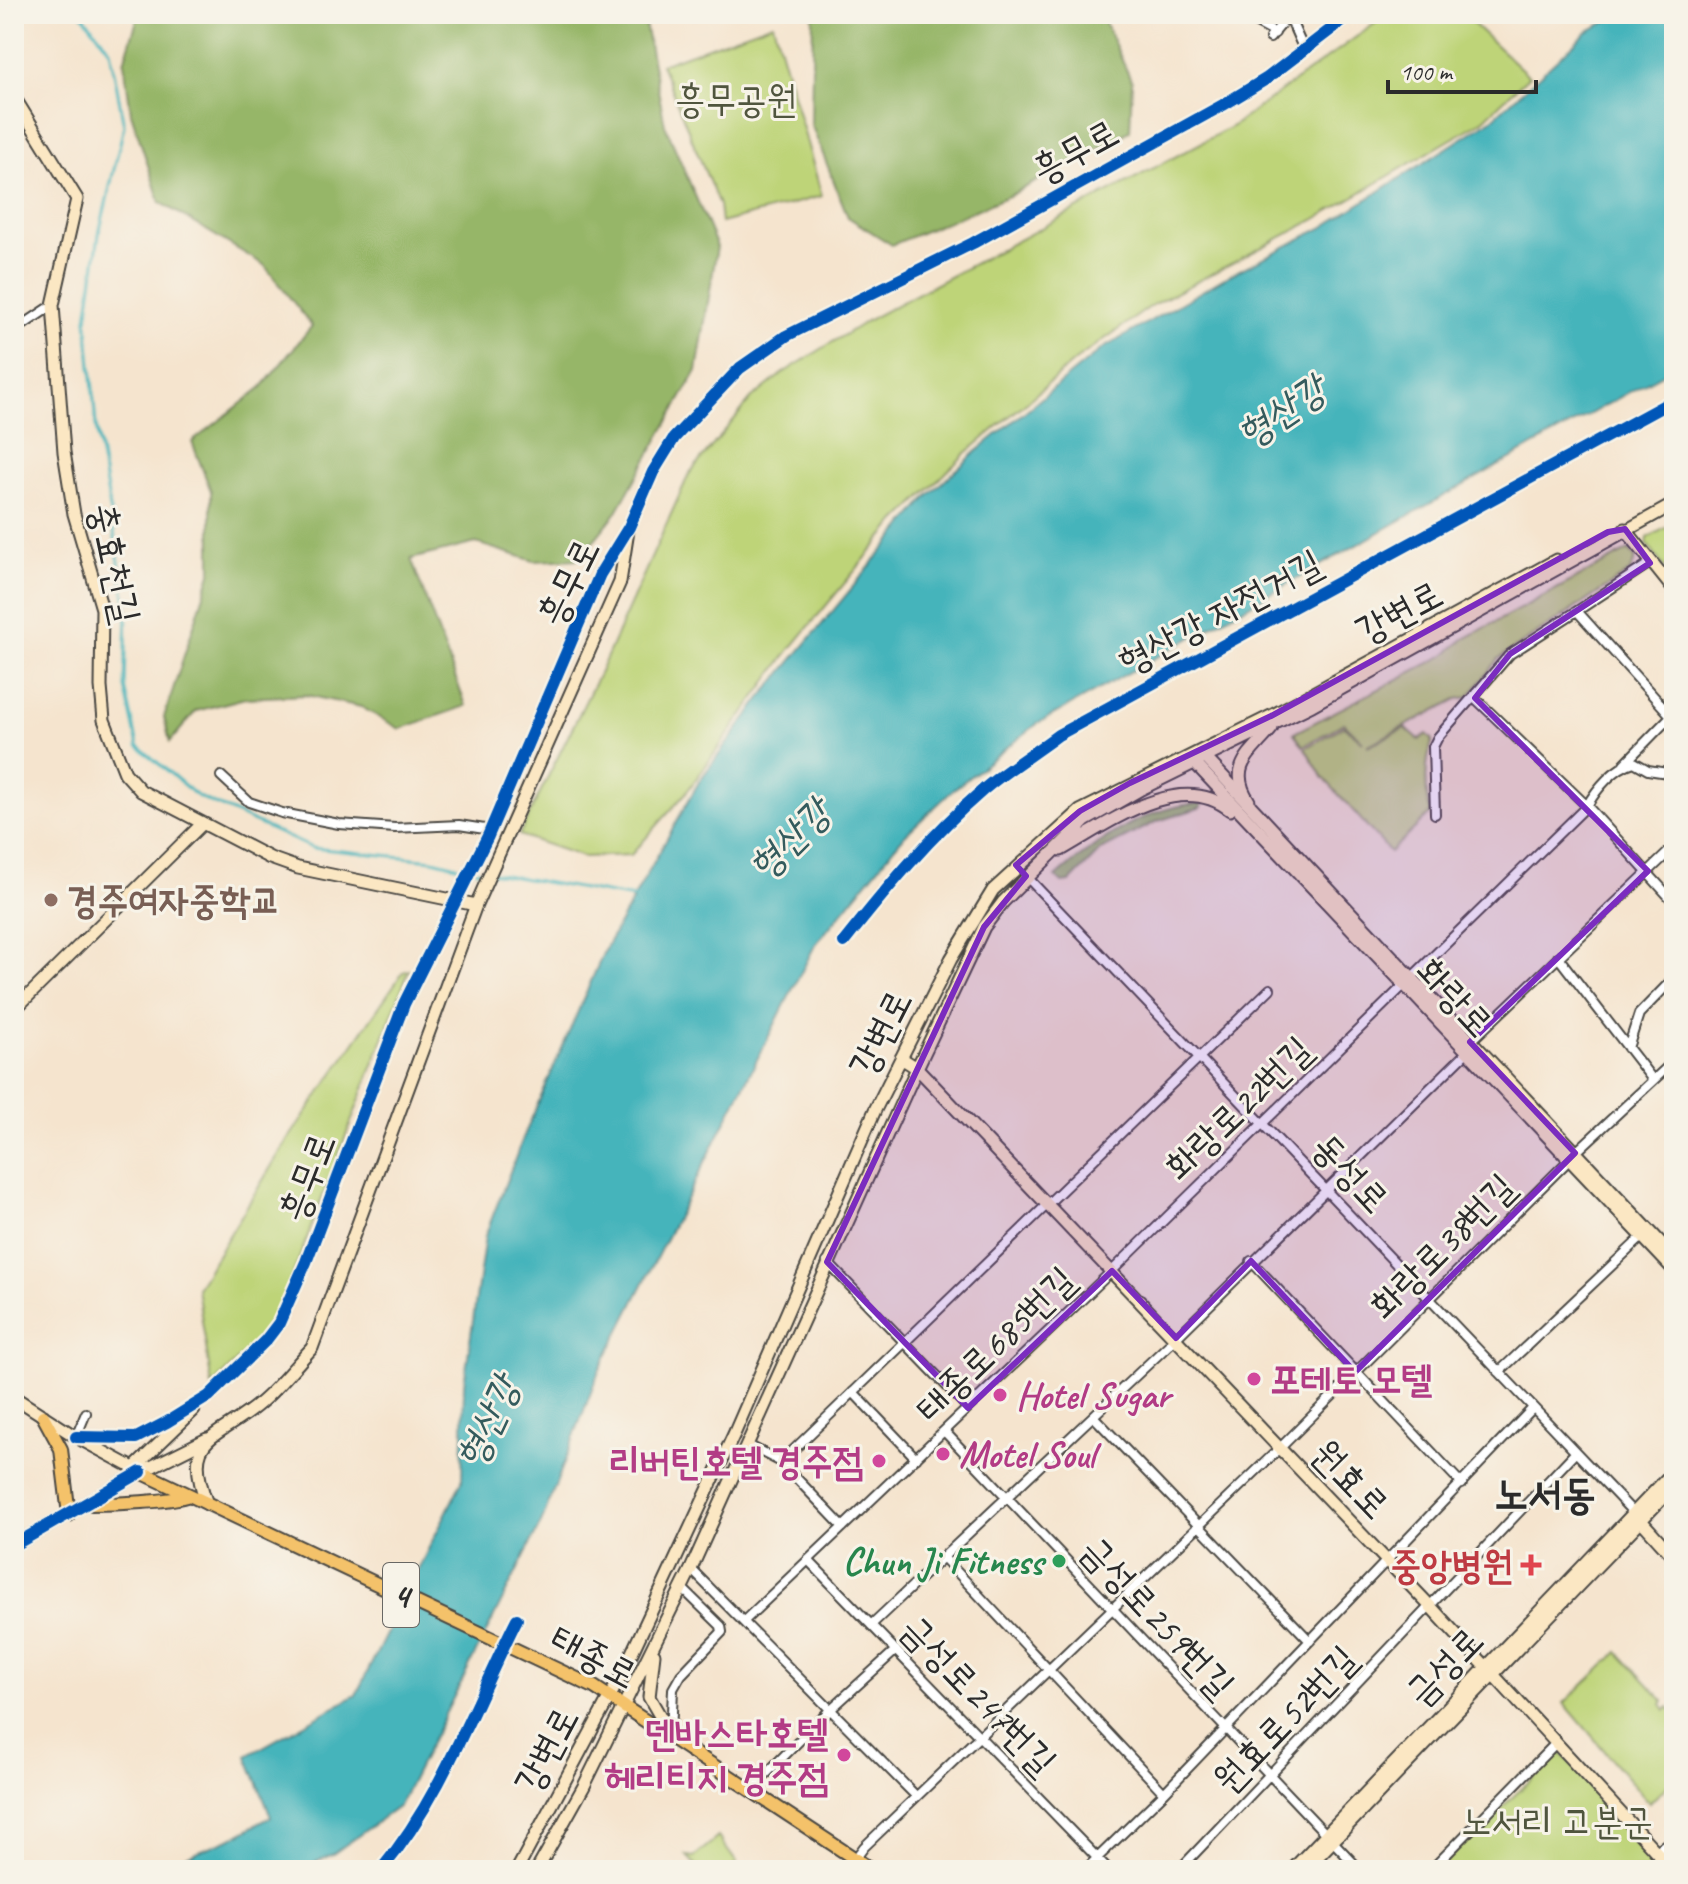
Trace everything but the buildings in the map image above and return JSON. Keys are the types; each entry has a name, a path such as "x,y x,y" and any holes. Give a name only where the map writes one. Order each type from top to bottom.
{"main road":[{"path":"43,1416 61,1449 69,1515"},
{"name":"태종로","path":"137,1472 594,1687 872,1870"},
{"path":"14,1545 88,1504 137,1472"},
{"path":"88,1504 144,1499 173,1502 189,1495"}],"street":[{"path":"1240,14 1272,35 1289,14 1304,50"},
{"name":"흥무로","path":"137,1472 279,1323 306,1262 404,1004 490,833 600,574 629,527 653,472 674,438 709,397 762,350 820,317 973,243 1223,105 1351,14"},
{"name":"충효천길","path":"14,97 77,199 53,305 64,452 74,514 102,609 101,687 104,720 125,773 154,799 270,858 298,868 476,905"},
{"path":"14,331 53,305"},
{"name":"강변로","path":"517,1870 610,1696 735,1432 901,1058 978,909 1016,865 1080,811 1274,725 1674,504"},
{"name":"흥무로","path":"137,1472 207,1439 262,1402 312,1348 476,905 620,582 629,527"},
{"path":"1625,529 1650,563 1673,586"},
{"name":"강변로","path":"537,1870 691,1569 827,1262 984,927 1026,876 1085,821 1608,532 1625,529"},
{"path":"1435,814 1433,747 1510,654 1650,563"},
{"path":"1577,611 1673,718"},
{"path":"1475,698 1587,806 1674,902"},
{"name":"화랑로22번길","path":"1112,1271 1673,718"},
{"path":"1260,818 1243,792 1241,769 1248,751 1260,744 1274,725"},
{"name":"화랑로","path":"1196,757 1260,818 1407,982 1572,1157 1674,1257"},
{"name":"화랑로","path":"1196,757 1261,835 1407,982"},
{"path":"1624,765 1634,762 1648,770 1674,774"},
{"path":"221,776 249,802 310,819 353,825 459,825 490,833"},
{"path":"1045,860 1121,815 1177,795 1210,796 1249,830 1261,835"},
{"path":"14,1010 202,824"},
{"path":"871,1625 1176,1338 1558,957 1674,847"},
{"path":"1016,865 1026,876"},
{"name":"동성로","path":"1026,876 1201,1056 1674,1557"},
{"path":"1558,957 1653,1080"},
{"path":"1628,1048 1639,1014 1674,978"},
{"path":"781,1462 1270,989"},
{"name":"원효로","path":"901,1058 917,1068 1176,1338 1489,1668 1673,1870"},
{"name":"화랑로38번길","path":"847,1870 916,1796 1113,1610 1572,1157 1674,1061"},
{"name":"화랑로","path":"1572,1157 1674,1270"},
{"path":"1499,1372 1642,1237"},
{"path":"1251,1261 1355,1372"},
{"path":"827,1262 968,1408"},
{"name":"태종로685번길","path":"744,1621 1112,1271"},
{"name":"화랑로38번길","path":"1355,1372 1462,1484"},
{"name":"태종로685번길","path":"853,1392 916,1458"},
{"name":"흥무로","path":"76,1437 136,1438 209,1396"},
{"name":"태종로","path":"14,1397 137,1472"},
{"path":"1085,1870 1164,1793 1532,1409"},
{"path":"76,1437 86,1413"},
{"path":"1093,1416 1310,1641"},
{"name":"금성로259번길","path":"944,1431 1329,1838"},
{"path":"207,1439 198,1458 197,1476 207,1504"},
{"path":"748,1445 781,1462 843,1527"},
{"name":"원효로52번길","path":"1179,1870 1574,1454"},
{"name":"금성로","path":"1292,1870 1329,1838 1636,1515 1674,1471"},
{"name":"금성로","path":"1636,1515 1674,1486"},
{"path":"943,1557 1164,1793"},
{"name":"금성로247번길","path":"808,1560 1109,1870"},
{"path":"691,1569 916,1796"},
{"path":"671,1735 673,1689 681,1675 722,1632 721,1626 681,1587"},
{"path":"658,1635 659,1642 649,1677 649,1697 671,1735"},
{"path":"751,1789 896,1650"},
{"path":"1431,1870 1557,1742"},
{"path":"1329,1838 1360,1870"},
{"name":"금성로","path":"1305,1870 1329,1838"},
{"path":"1656,1851 1674,1838"}],"highlighted area":[{"path":"1625,529 1650,563 1510,654 1475,698 1648,871 1470,1042 1575,1153 1355,1372 1251,1261 1176,1338 1112,1271 968,1408 827,1262 984,927 1026,876 1016,865 1080,811 1130,783 1271,716 1608,532"}],"green space":[{"path":"139,14 643,14 665,125 717,247 697,371 616,513 579,559 534,561 476,543 411,559 466,706 400,729 361,707 306,695 245,698 196,711 170,742 164,717 211,573 211,491 192,442 262,387 312,326 264,265 160,202 131,113 124,62"},
{"path":"813,14 1101,14 1132,82 1130,131 1011,195 892,245 848,217 811,124"},
{"path":"1388,14 1463,14 1529,76 1482,121 1314,220 1154,304 1081,356 965,454 892,526 791,648 685,794 631,855 583,857 519,835 600,672 689,474 751,399 783,373 868,320 1233,126"},
{"name":"흥무공원","path":"773,23 822,196 721,223 719,205 661,64"},
{"path":"1674,523 1672,578 1647,544 1648,538"},
{"path":"1629,550 1636,558 1630,572 1498,659 1469,697 1457,699 1367,746 1405,728 1419,740 1427,734 1433,740 1426,776 1431,813 1390,852 1322,776 1305,748 1344,726 1363,742 1344,723 1303,746 1294,733 1443,656 1464,639"},
{"path":"1202,803 1202,807 1158,821 1101,850 1070,882 1062,883 1056,877 1105,838 1141,818"},
{"path":"409,970 275,1322 212,1386 197,1288 285,1144 403,972"},
{"path":"1618,1652 1664,1701 1662,1704 1666,1710 1669,1707 1674,1712 1674,1780 1649,1803 1564,1703"},
{"name":"노서리 고분군","path":"1560,1752 1662,1862 1651,1870 1436,1870"},
{"path":"718,1837 737,1863 730,1870 700,1870 687,1856 694,1857"}],"water":[{"name":"형산강","path":"1622,14 1674,14 1674,367 1037,724 954,789 904,836 815,945 599,1371 541,1523 399,1806 333,1854 299,1870 151,1870 232,1838 271,1817 247,1756 356,1695 462,1481 464,1384 485,1236 524,1136 605,949 700,780 764,694 929,495 985,444 1102,349 1230,275 1322,228 1492,119 1588,31"}],"waterway":[{"path":"82,14 110,50 124,126 99,234 87,319 96,426 127,609 125,687 138,746 197,796 312,848 433,860 469,869"},
{"path":"476,870 634,898"}],"cycle path":[{"path":"76,1437 136,1438 167,1422 209,1396 279,1323 306,1262 404,1004 488,836 600,574 629,527 653,472 674,438 740,368 786,336 973,243 1223,105 1266,79 1351,14"},
{"name":"형산강 자전거길","path":"844,942 945,826 983,790 1058,735 1674,400"},
{"path":"14,1545 141,1472"},
{"path":"381,1870 403,1841 440,1780 517,1619"}],"place":[{"name":"경주여자중학교","path":"51,900"},
{"name":"포테토 모텔","path":"1254,1379"},
{"name":"Hotel Sugar","path":"1000,1395"},
{"name":"Motel Soul","path":"943,1454"},
{"name":"리버틴호텔 경주점","path":"879,1461"},
{"name":"Chun Ji Fitness","path":"1059,1561"},
{"name":"중앙병원","path":"1531,1565"},
{"name":"덴바스타호텔 헤리티지 경주점","path":"844,1755"}],"district":[{"name":"노서동","path":"1545,1493"}]}
